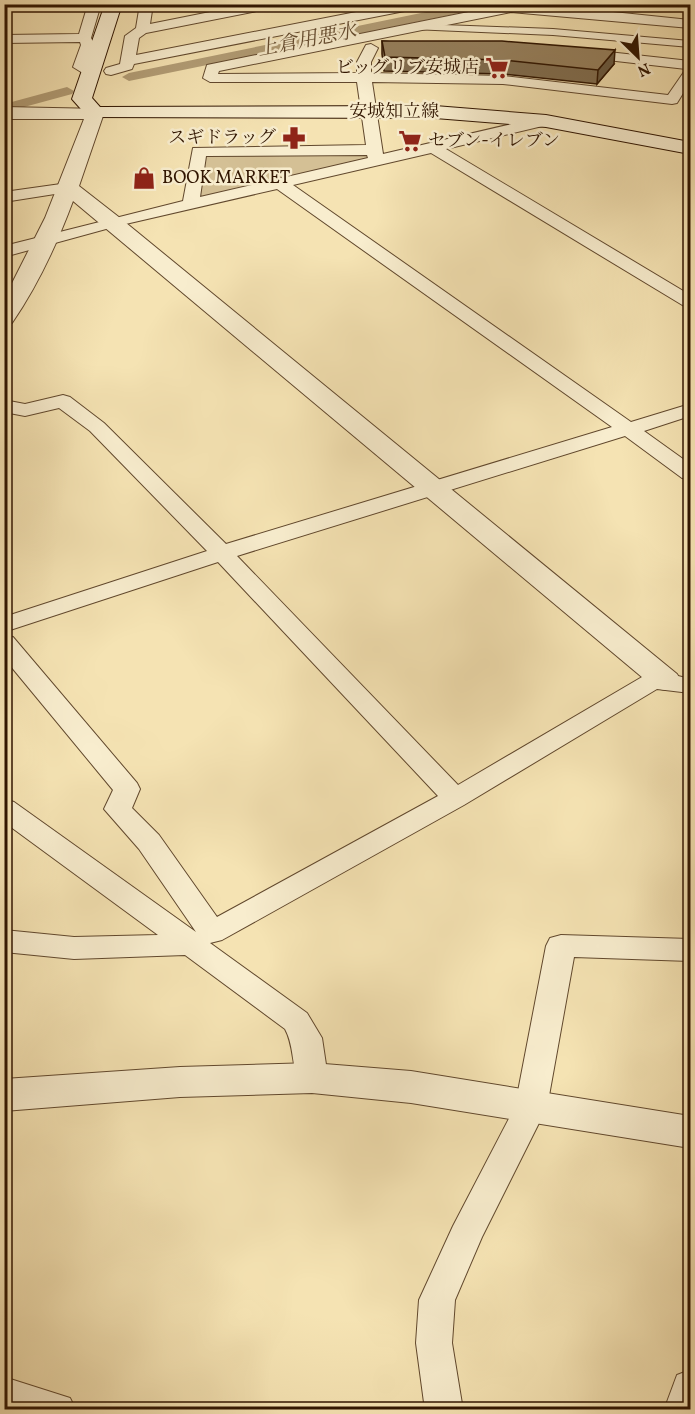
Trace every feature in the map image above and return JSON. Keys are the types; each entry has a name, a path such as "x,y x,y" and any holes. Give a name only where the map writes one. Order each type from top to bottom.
{"main road":[{"path":"114,4 82,99 101,101 119,66 128,4"},
{"name":"安城知立線","path":"101,101 368,112 435,112 546,121 690,148"}],"street":[{"path":"4,11 16,4"},
{"path":"91,72 80,67 88,45 84,38 95,4"},
{"path":"141,30 147,4"},
{"path":"119,66 132,36 141,30 248,6 272,4"},
{"path":"119,66 420,4"},
{"path":"530,4 368,39 212,68 210,78 364,77 503,80 672,100 690,72"},
{"path":"625,17 633,4"},
{"path":"507,8 690,24"},
{"path":"320,10 368,39"},
{"path":"416,27 486,27 690,44"},
{"path":"6,41 84,38"},
{"path":"368,39 364,77 376,155"},
{"path":"572,52 690,65"},
{"path":"4,113 101,101 69,188 24,289 4,318"},
{"path":"191,203 199,151 376,155 434,148 546,121"},
{"path":"434,148 690,302"},
{"path":"4,252 113,222 280,183 376,155"},
{"path":"280,183 690,473"},
{"path":"4,196 69,188 434,488 678,684"},
{"path":"4,406 25,410 63,401 97,427 222,552 442,783 454,799"},
{"path":"4,625 222,552 690,410"},
{"path":"4,642 127,789 118,809 149,842 201,939"},
{"path":"4,940 34,946 113,949 201,939 454,799 651,682 678,684"},
{"path":"4,808 201,939 296,1020 306,1038 312,1078"},
{"path":"444,1410 434,1343 437,1300 465,1236 531,1107 561,946 690,950"},
{"path":"4,1095 180,1082 312,1078 411,1087 690,1132"},
{"path":"683,1410 690,1387"},
{"path":"4,1394 57,1410"}],"shaded area":[{"path":"368,154 369,158 202,198 197,197 202,155"}],"building":[{"path":"382,41 502,41 615,50 598,70 504,60 385,57"}],"waterway":[{"name":"上倉用悪水","path":"129,77 485,4"},
{"name":"上倉用悪水","path":"13,106 67,91"}],"place":[{"name":"ビッグリブ安城店","path":"497,68"},
{"name":"スギドラッグ","path":"294,138"},
{"name":"セブン-イレブン","path":"410,141"},
{"name":"BOOK MARKET","path":"144,178"}]}
